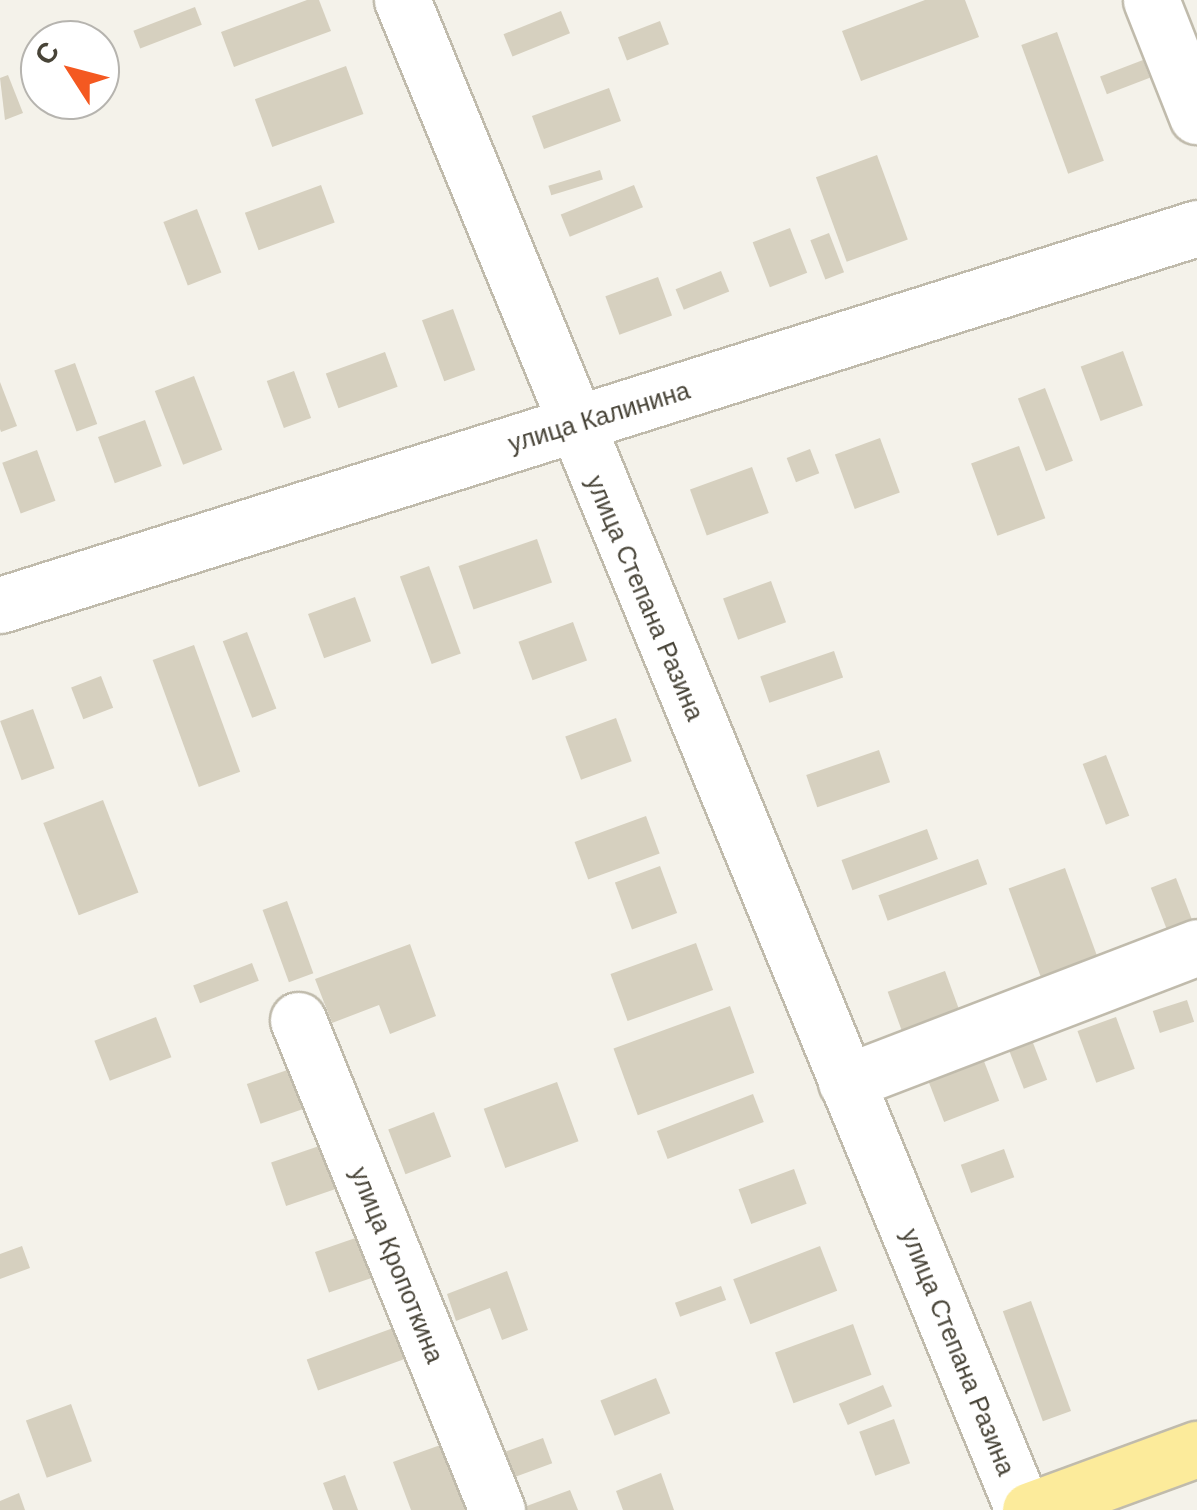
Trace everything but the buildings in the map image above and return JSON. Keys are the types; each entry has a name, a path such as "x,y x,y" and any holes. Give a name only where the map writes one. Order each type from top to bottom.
{"main road":[{"path":"1027,1510 1197,1449"}],"street":[{"name":"улица Степана Разина","path":"402,0 574,425 1027,1510"},
{"path":"1151,0 1197,116"},
{"name":"улица Калинина","path":"0,605 1197,228"},
{"path":"846,1082 1197,947"},
{"name":"улица Кропоткина","path":"298,1020 497,1510"}]}
